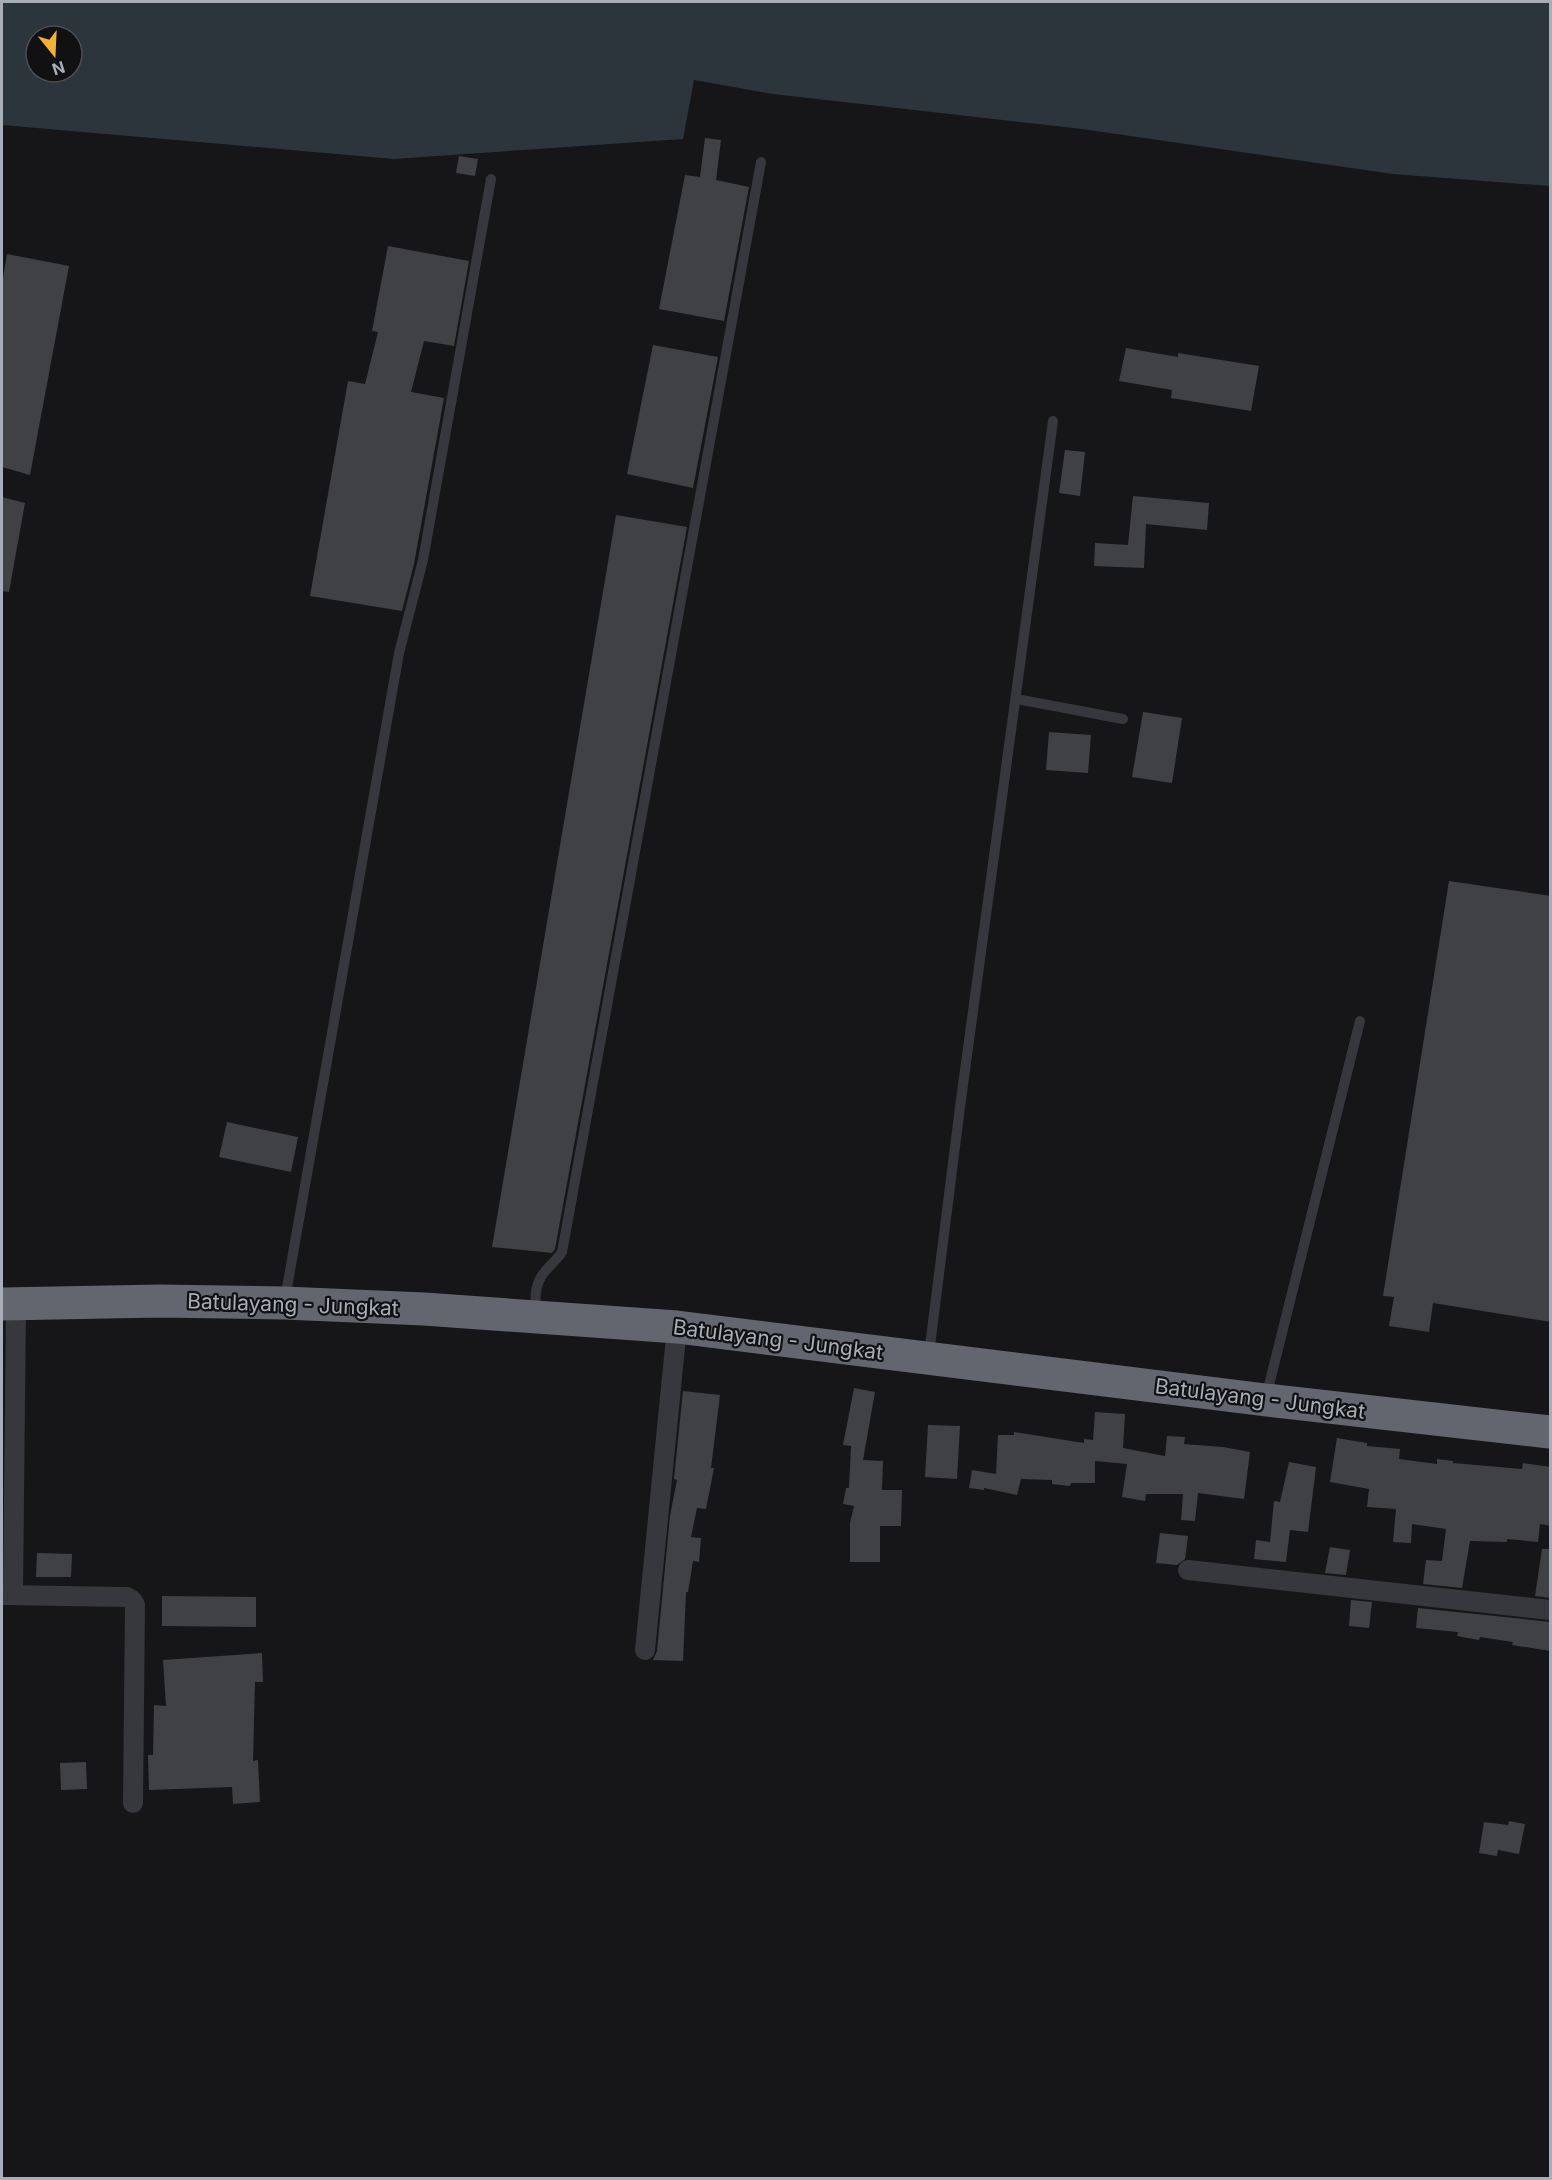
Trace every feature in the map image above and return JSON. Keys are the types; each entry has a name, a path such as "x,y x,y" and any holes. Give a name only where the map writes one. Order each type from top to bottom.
{"highway":[{"name":"Batulayang - Jungkat","path":"9,1304 159,1301 284,1303 424,1309 677,1327 1266,1400 1551,1432"}],"street":[{"path":"9,1304 7,1595 126,1597 132,1600 135,1605 133,1803"},
{"path":"645,1650 677,1327"},
{"path":"1188,1570 1551,1611"}],"lane":[{"path":"536,1317 535,1304 539,1279 562,1252 761,162"},
{"path":"284,1303 399,653 423,560 491,179"},
{"path":"928,1359 1053,421"},
{"path":"1016,699 1123,719"},
{"path":"1266,1400 1360,1021"}],"shaded area":[{"path":"2,2 1550,2 1550,186 1393,174 1082,129 773,94 694,80 683,139 394,159 2,125"}],"building":[{"path":"705,138 721,140 716,180 749,187 724,321 659,309 685,175 700,177"},
{"path":"459,156 478,159 475,176 456,173"},
{"path":"388,246 469,261 454,346 424,341 411,392 444,398 414,564 402,611 310,596 348,381 365,384 378,332 372,331"},
{"path":"7,254 69,266 30,475 2,467 2,284"},
{"path":"653,345 718,357 693,488 627,474"},
{"path":"1126,348 1178,357 1178,353 1259,366 1251,411 1171,398 1172,390 1119,381"},
{"path":"1065,450 1085,452 1080,496 1059,493"},
{"path":"1133,496 1209,503 1207,530 1146,524 1144,568 1094,566 1095,543 1128,545"},
{"path":"2,497 25,503 9,592 2,591"},
{"path":"616,515 687,527 555,1249 552,1253 492,1247"},
{"path":"1143,712 1182,718 1172,783 1132,777"},
{"path":"1049,732 1091,735 1088,773 1046,770"},
{"path":"1449,881 1551,896 1551,1322 1433,1303 1429,1332 1389,1326 1394,1297 1383,1296"},
{"path":"227,1122 298,1137 291,1172 219,1157"},
{"path":"854,1388 875,1392 863,1460 883,1461 882,1490 902,1490 901,1526 880,1526 880,1562 850,1562 850,1523 854,1506 843,1504 846,1488 849,1488 851,1446 843,1445"},
{"path":"683,1391 720,1395 711,1468 714,1468 706,1509 697,1508 691,1537 701,1538 699,1562 693,1561 688,1592 686,1592 683,1661 653,1660 657,1651 670,1516 677,1480 674,1479"},
{"path":"1095,1412 1125,1414 1123,1448 1165,1456 1167,1436 1185,1437 1184,1444 1250,1452 1244,1499 1198,1493 1195,1521 1181,1520 1183,1494 1146,1494 1145,1501 1122,1497 1127,1464 1095,1461 1095,1483 1071,1483 1070,1486 1052,1484 1052,1480 1021,1479 1017,1495 984,1488 984,1490 969,1488 972,1470 996,1474 998,1435 1014,1435 1014,1432 1084,1443 1084,1439 1093,1440"},
{"path":"928,1425 960,1426 957,1479 925,1477"},
{"path":"1337,1438 1367,1443 1367,1446 1400,1449 1399,1459 1437,1464 1437,1459 1453,1461 1453,1463 1522,1469 1523,1463 1551,1467 1551,1526 1540,1524 1538,1542 1507,1539 1507,1542 1470,1541 1462,1588 1423,1584 1426,1560 1442,1561 1446,1529 1412,1524 1411,1543 1393,1542 1396,1509 1367,1507 1369,1489 1330,1482"},
{"path":"1289,1462 1316,1467 1308,1532 1290,1530 1286,1562 1254,1559 1256,1540 1270,1542 1274,1501 1280,1502"},
{"path":"1160,1533 1188,1536 1185,1559 1177,1565 1156,1563"},
{"path":"1330,1547 1350,1550 1346,1575 1325,1573"},
{"path":"1542,1549 1551,1549 1550,1598 1535,1596"},
{"path":"37,1553 72,1554 71,1577 36,1577"},
{"path":"162,1596 256,1597 256,1627 162,1626"},
{"path":"1351,1600 1372,1602 1369,1628 1349,1626"},
{"path":"1418,1608 1551,1622 1551,1651 1512,1645 1513,1642 1457,1636 1458,1632 1416,1628"},
{"path":"262,1653 263,1682 255,1682 253,1761 258,1760 260,1802 233,1804 232,1787 149,1790 148,1755 153,1755 154,1705 166,1706 163,1660"},
{"path":"86,1762 87,1789 61,1790 60,1763"},
{"path":"1509,1821 1525,1824 1519,1854 1498,1850 1497,1856 1479,1853 1484,1822 1508,1825"}]}
